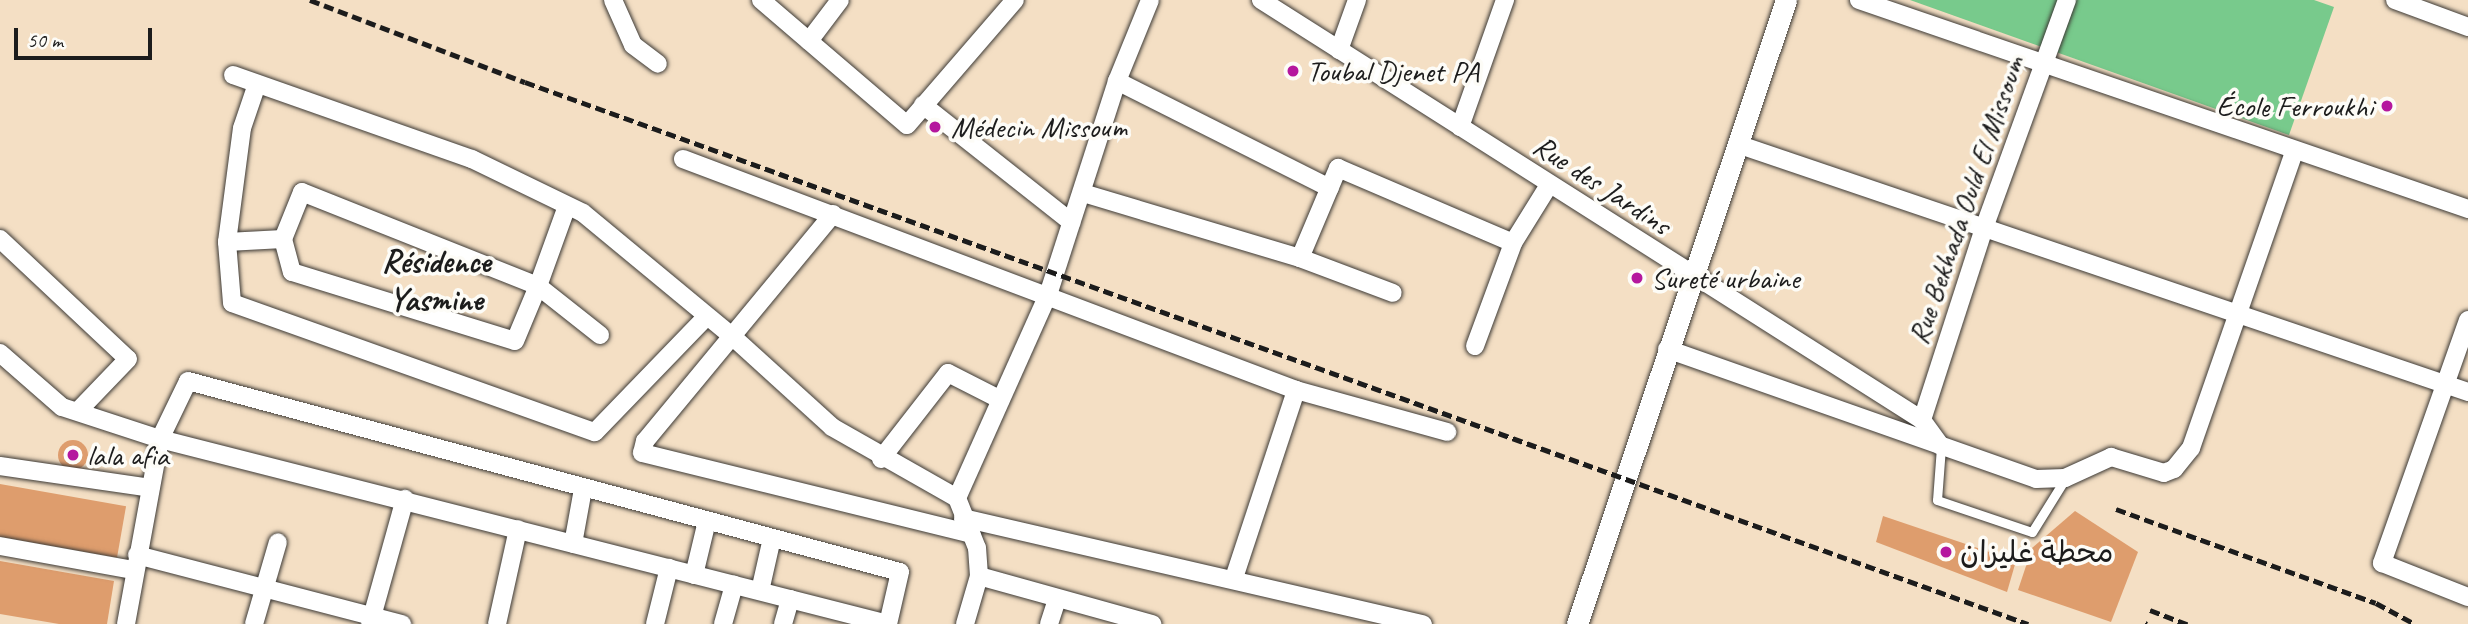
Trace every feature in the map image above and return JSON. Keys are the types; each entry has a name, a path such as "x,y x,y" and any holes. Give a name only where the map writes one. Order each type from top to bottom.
{"street":[{"path":"613,0 634,45 657,64"},
{"path":"761,0 907,125 1015,0"},
{"path":"809,41 840,0"},
{"path":"957,498 1048,295 1117,81 1150,0"},
{"name":"Rue des Jardins","path":"1261,0 1691,276 1922,420 1941,447"},
{"path":"1339,50 1357,0"},
{"path":"1460,127 1505,0"},
{"path":"1577,624 1691,276 1786,0"},
{"path":"1859,0 2294,152 2468,209"},
{"name":"Rue Bekhada Ould El Missoum","path":"1922,420 1984,229 2067,0"},
{"path":"2395,0 2468,27"},
{"path":"233,75 472,159 583,213 734,338 832,427 881,459 957,498 979,576 965,624"},
{"path":"1117,81 1330,188"},
{"path":"257,84 242,128 227,242 232,303 595,432 707,316"},
{"path":"923,105 1071,222"},
{"path":"1737,144 2468,392"},
{"path":"1667,349 2036,479 2065,478 2111,457 2164,473 2174,469 2191,448 2235,315 2294,152"},
{"path":"683,159 1296,390 1447,432"},
{"path":"1300,258 1338,168 1513,243"},
{"path":"1475,346 1513,243 1549,185"},
{"path":"567,206 538,286 515,341 292,272 283,239 302,192 538,286 600,335"},
{"path":"1083,193 1300,258 1393,293"},
{"path":"833,214 734,338 645,441 641,448 648,458 967,526 1234,578 1423,624"},
{"path":"0,239 128,359 79,410"},
{"path":"227,242 283,239"},
{"path":"2468,320 2382,563 2468,597"},
{"path":"0,353 62,407 79,410 160,439 405,499 888,624 900,572 188,381 160,439 126,624"},
{"path":"881,459 948,373 1001,400"},
{"path":"1234,578 1296,390"},
{"path":"0,466 150,488"},
{"path":"573,544 583,489"},
{"path":"371,620 405,499"},
{"path":"694,575 707,521"},
{"path":"497,624 518,529"},
{"path":"760,591 772,538"},
{"path":"254,624 268,589 278,542"},
{"path":"0,546 136,563 268,589 371,620 402,624"},
{"path":"655,624 669,568"},
{"path":"979,576 1153,624"},
{"path":"723,624 734,585"},
{"path":"1049,624 1056,598"},
{"path":"783,624 790,599"}],"lane":[{"path":"1941,447 1937,500 2032,532 2065,478"}],"green space":[{"path":"1910,0 2314,0 2334,7 2289,135"}],"building":[{"name":"lala afia","path":"73,440 79,441 87,449 87,461 79,469 73,470 67,469 59,461 58,455 59,449 67,441"},
{"path":"0,484 126,506 117,557 0,537"},
{"path":"2075,511 2138,552 2111,622 2018,590 2032,548"},
{"name":"محطة غليزان","path":"1883,516 2016,561 2007,592 1876,542"},
{"path":"0,561 114,581 107,624 59,624 0,614"}],"railway":[{"path":"310,0 525,82 2028,624"},
{"path":"2116,509 2376,603 2415,624"},
{"path":"2150,610 2187,624"}],"place":[{"name":"Toubal Djenet PA","path":"1293,71"},
{"name":"École Ferroukhi","path":"2387,106"},
{"name":"Médecin Missoum","path":"935,127"},
{"name":"Sureté urbaine","path":"1637,278"},
{"name":"lala afia","path":"73,455"},
{"name":"محطة غليزان","path":"1946,552"}],"district":[{"name":"Résidence Yasmine","path":"436,281"}]}
